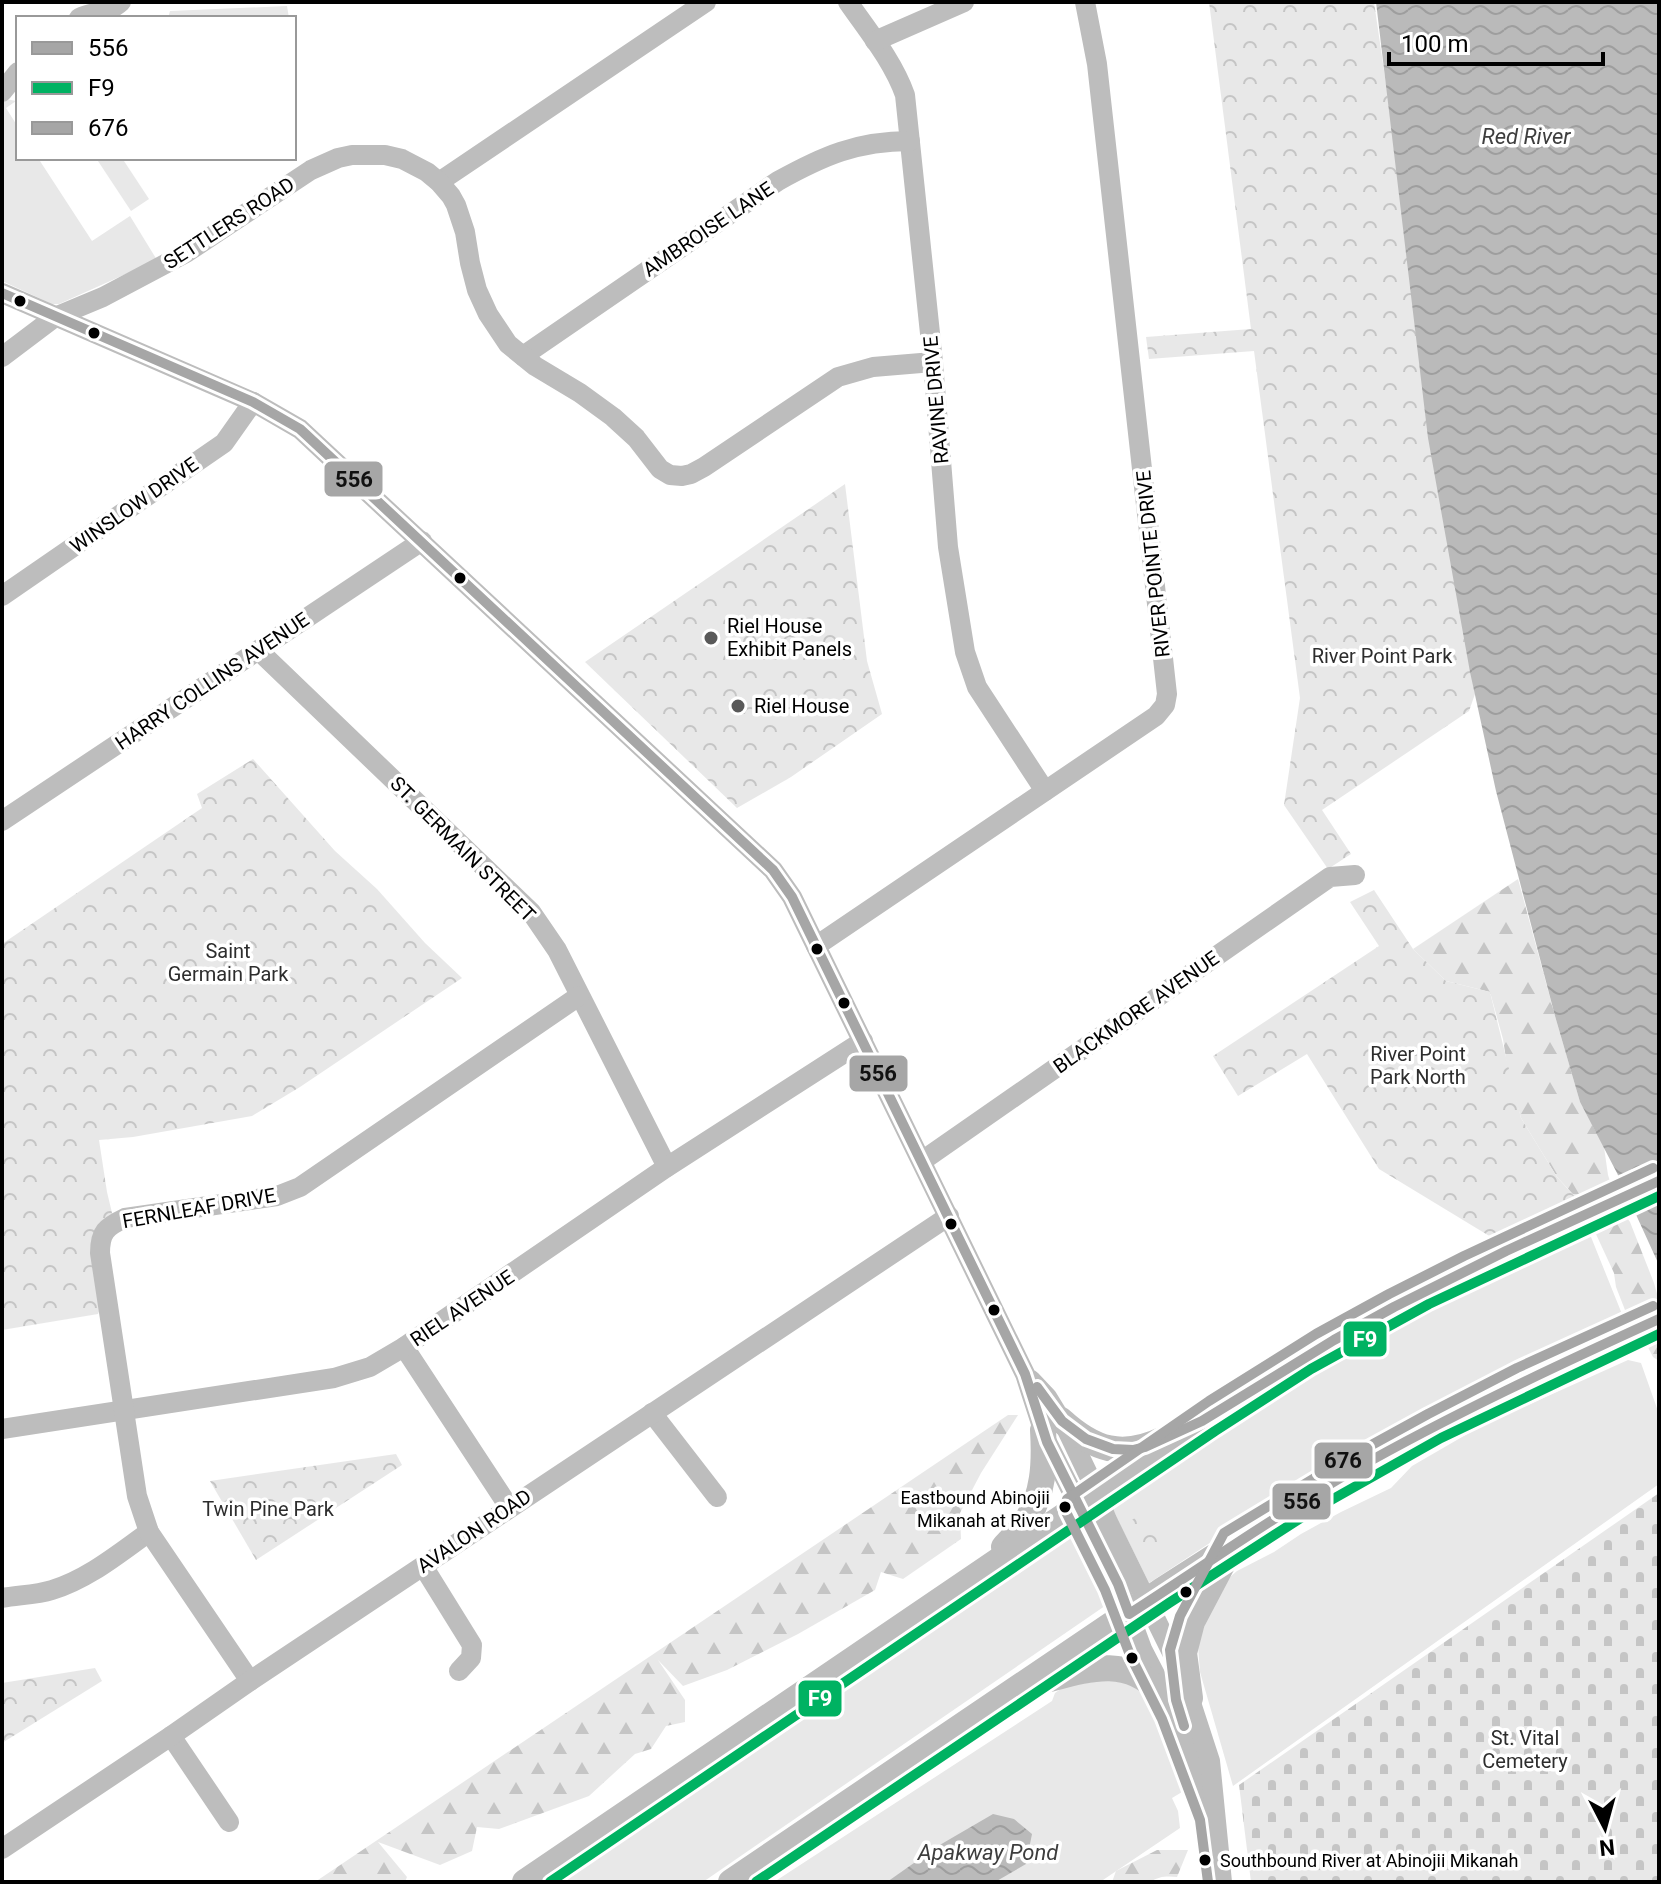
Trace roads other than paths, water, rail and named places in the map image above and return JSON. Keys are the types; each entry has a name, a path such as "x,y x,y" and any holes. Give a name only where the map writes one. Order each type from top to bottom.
{"main road":[{"path":"525,1882 1207,1419 1304,1357 1423,1292 1659,1181"},
{"path":"731,1882 1233,1543 1303,1500 1421,1433 1553,1367 1659,1319"},
{"path":"975,1577 1025,1524 1036,1502 1052,1425 1074,1432 1093,1444 1133,1450 1154,1444 1207,1419"},
{"path":"1182,1706 1184,1653 1192,1622 1233,1543"},
{"path":"1020,1687 1095,1668 1119,1667 1136,1674 1182,1706"}],"street":[{"path":"84,16 113,10 121,2"},
{"path":"439,182 706,2"},
{"name":"RAVINE DRIVE","path":"848,2 875,41 905,95 933,362 948,547 965,652 977,687 1045,791"},
{"path":"875,41 964,2"},
{"name":"RIVER POINTE DRIVE","path":"816,946 1156,716 1165,705 1167,694 1097,64 1085,2"},
{"name":"AMBROISE LANE","path":"523,356 778,181 815,160 884,141 910,141"},
{"name":"SETTLERS ROAD","path":"2,357 55,317 103,297 186,253 311,170 352,155 385,155 402,159 427,172 439,182 456,205 465,232 473,277 488,314 508,344 613,417 636,438 660,469 670,475 691,474 704,467 838,377 873,367 933,362"},
{"path":"2,293 253,402 300,429 773,870 792,897 1025,1374 1047,1397 1052,1425 1084,1464 1088,1501 1107,1520 1138,1608 1142,1649 1182,1706 1214,1817 1222,1882"},
{"name":"WINSLOW DRIVE","path":"2,596 224,443 253,402"},
{"name":"HARRY COLLINS AVENUE","path":"2,821 422,541"},
{"name":"ST. GERMAIN STREET","path":"258,650 531,912 557,950 667,1167"},
{"name":"BLACKMORE AVENUE","path":"922,1161 1330,877 1355,875"},
{"name":"FERNLEAF DRIVE","path":"250,1681 149,1532 137,1496 100,1239 107,1229 125,1218 277,1196 300,1187 579,996"},
{"name":"RIEL AVENUE","path":"2,1429 334,1378 370,1367 404,1347 667,1167 863,1041"},
{"name":"AVALON ROAD","path":"2,1849 509,1507 949,1216"},
{"path":"404,1347 509,1507"},
{"path":"652,1413 717,1497"},
{"path":"2,1598 50,1591 75,1581 99,1568 149,1532"},
{"path":"423,1566 472,1645 471,1658 459,1671"},
{"path":"171,1736 229,1822"}],"water":[{"name":"Red River","path":"1376,2 1659,2 1659,1265 1580,1102 1496,791 1470,672 1428,438"},
{"name":"Apakway Pond","path":"993,1814 1014,1819 1032,1834 1026,1864 995,1882 887,1882 938,1846"}],"place":[{"name":"Riel House Exhibit Panels","path":"711,638"},
{"name":"Riel House","path":"738,706"},
{"name":"Eastbound Abinojii Mikanah at River","path":"1065,1507"},
{"name":"Southbound River at Abinojii Mikanah","path":"1205,1860"}],"park label":[{"name":"River Point Park","path":"1382,656"},
{"name":"Saint Germain Park","path":"228,962"},
{"name":"River Point Park North","path":"1418,1066"},
{"name":"Twin Pine Park","path":"268,1509"},
{"name":"St. Vital Cemetery","path":"1525,1750"}]}
